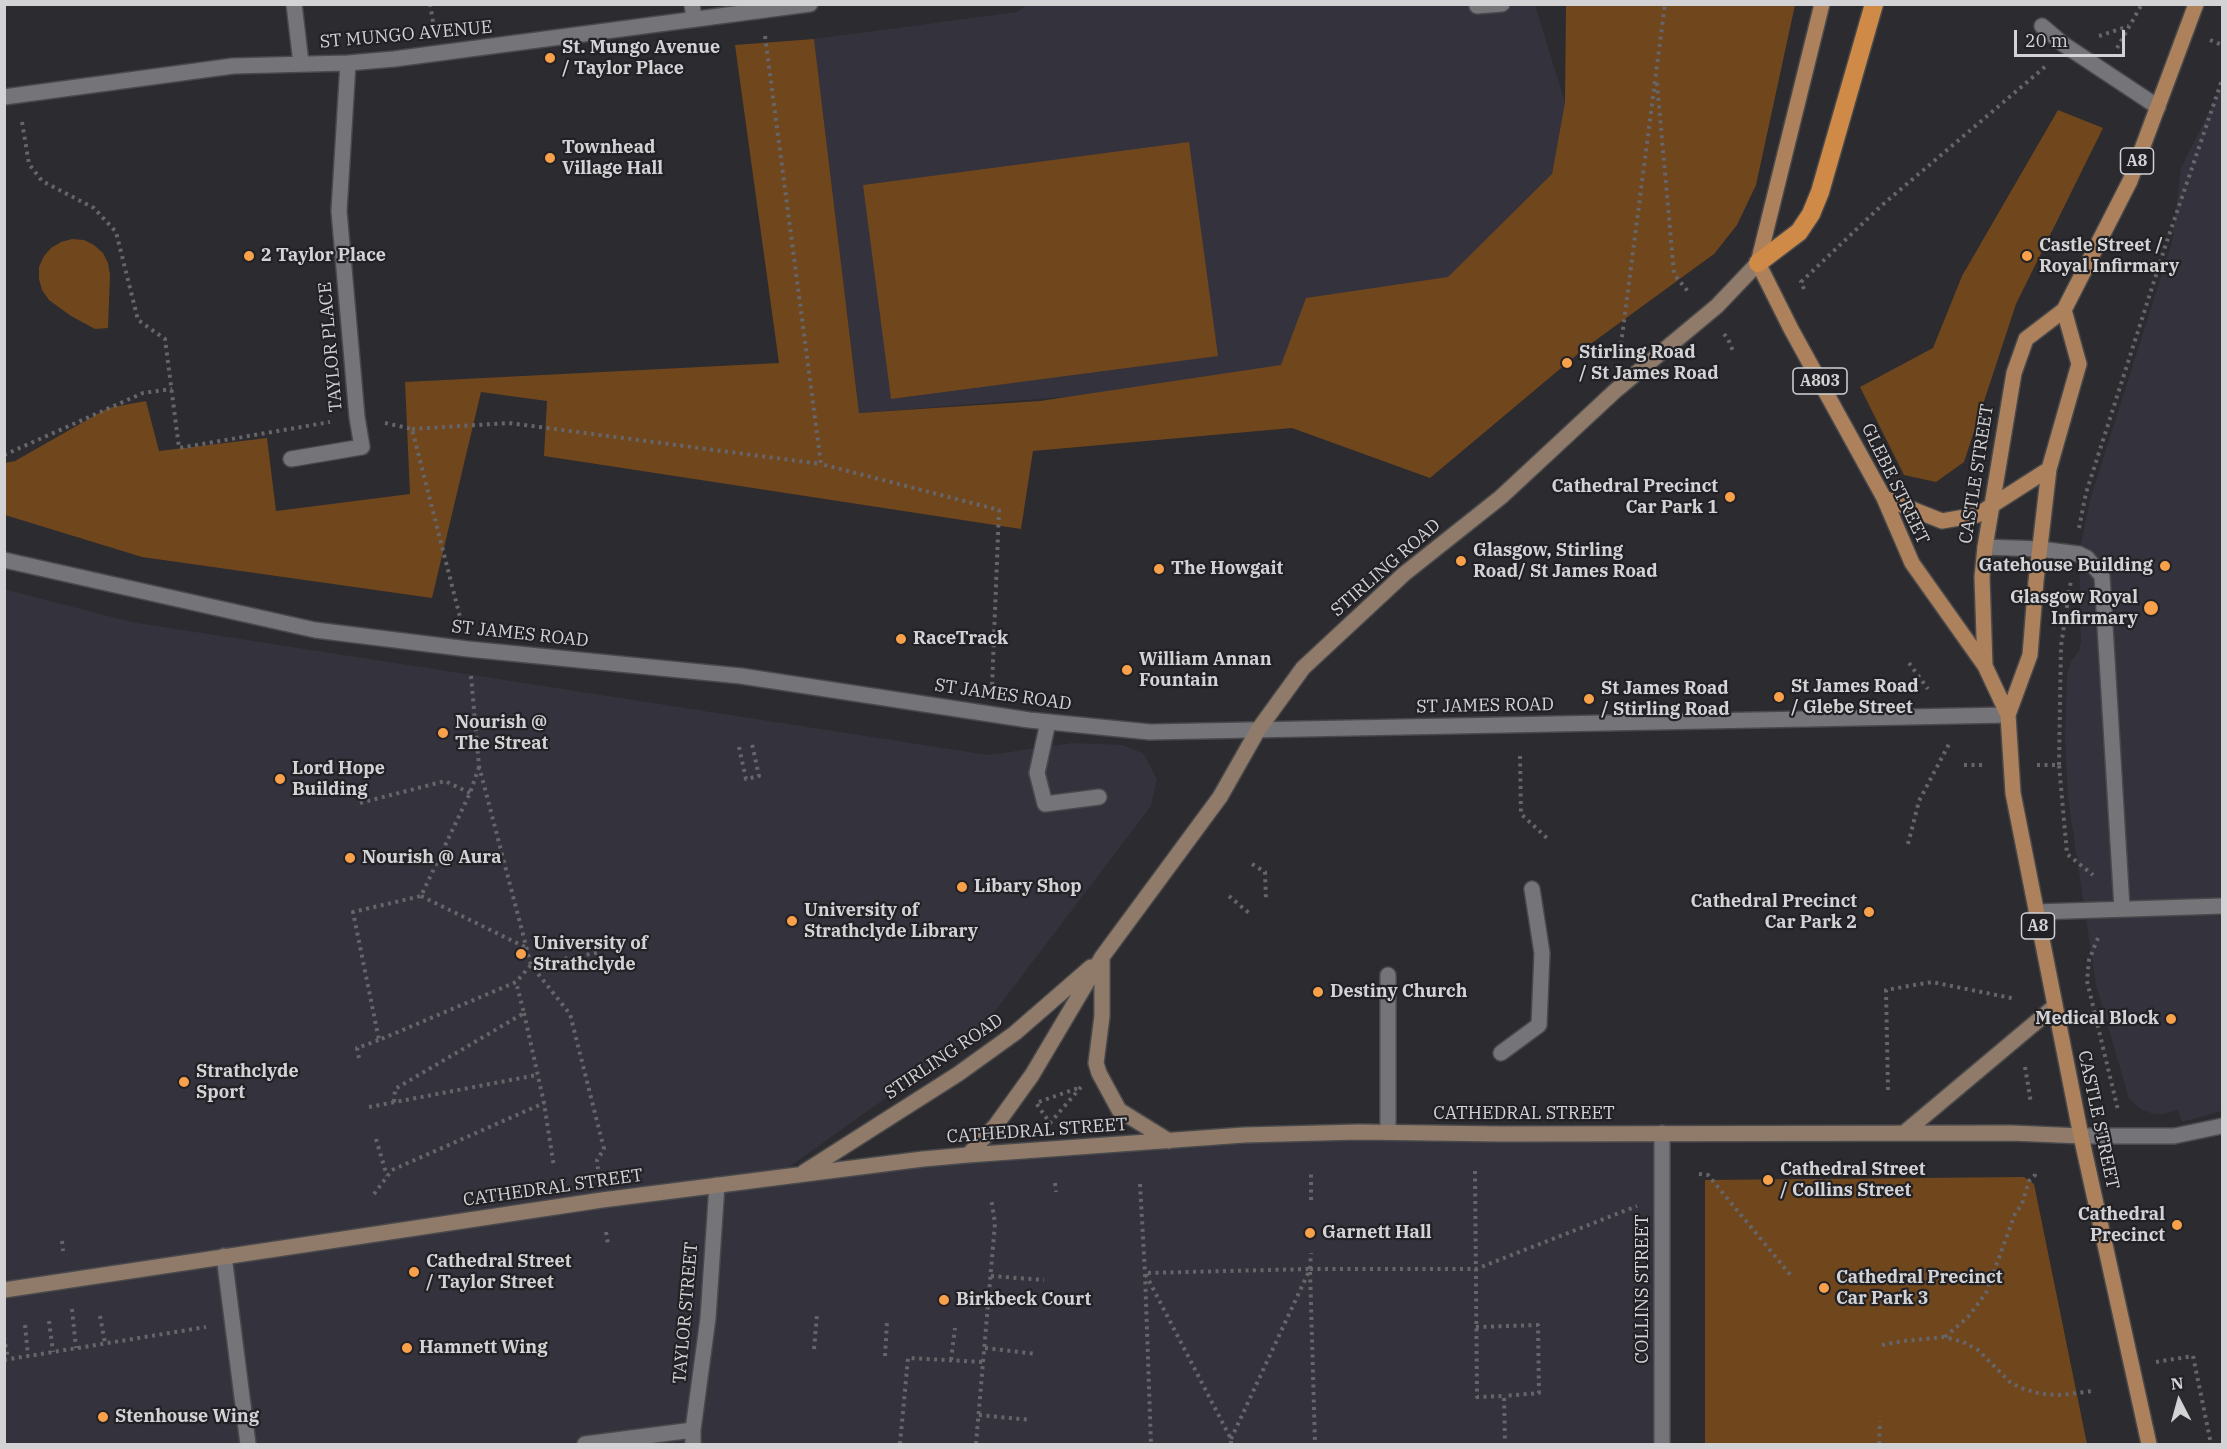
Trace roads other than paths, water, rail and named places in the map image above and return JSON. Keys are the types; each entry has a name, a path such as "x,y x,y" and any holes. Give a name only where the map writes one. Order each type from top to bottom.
{"highway":[{"path":"1758,263 1799,232 1811,214 1820,192 1874,4"}],"main road":[{"path":"1758,263 1821,4"},
{"name":"CASTLE STREET","path":"1985,666 1982,577 2014,373 2026,339 2064,310 2130,181 2196,4"},
{"name":"GLEBE STREET","path":"1758,263 1781,311 1884,498 1912,563 1985,666 2008,715"},
{"name":"CASTLE STREET","path":"2064,310 2079,364 2049,470 2030,655 2008,715 2013,793 2081,1136 2149,1444"},
{"path":"1884,498 1942,521 1977,515 2049,470"}],"street":[{"path":"294,4 301,63"},
{"name":"ST MUNGO AVENUE","path":"11,96 233,66 348,63 438,54 693,12 762,11 810,4"},
{"path":"1477,6 1502,4"},
{"path":"2042,26 2068,47 2158,107"},
{"name":"TAYLOR PLACE","path":"291,459 362,447 357,417 339,211 348,63"},
{"name":"STIRLING ROAD","path":"968,1155 996,1125 1032,1075 1102,957 1220,797 1258,730 1303,668 1404,574 1501,497 1615,391 1706,315 1737,287 1758,263"},
{"path":"1985,547 2040,549 2074,554 2087,558 2102,576 2122,908"},
{"name":"ST JAMES ROAD","path":"4,560 315,630 468,649 741,676 1048,722 1150,732 2008,715"},
{"path":"1048,722 1037,773 1045,804 1099,797"},
{"path":"1501,1053 1539,1025 1542,954 1532,889"},
{"path":"2036,912 2223,906"},
{"path":"1102,957 1102,1016 1096,1063 1099,1072 1119,1110 1169,1141"},
{"name":"STIRLING ROAD","path":"799,1175 968,1067 1014,1033 1102,957"},
{"path":"1388,975 1388,1132"},
{"path":"1904,1133 2054,1006"},
{"path":"2081,1136 2174,1136 2223,1126"},
{"name":"CATHEDRAL STREET","path":"4,1290 717,1185 968,1155 1244,1136 1388,1132 2012,1133 2081,1136"},
{"name":"COLLINS STREET","path":"1662,1133 1662,1444"},
{"name":"TAYLOR STREET","path":"693,1437 707,1329 717,1185"},
{"path":"224,1256 248,1444"},
{"path":"585,1444 693,1437"}],"place":[{"name":"St. Mungo Avenue / Taylor Place","path":"550,58"},
{"name":"Townhead Village Hall","path":"550,158"},
{"name":"2 Taylor Place","path":"249,256"},
{"name":"Castle Street / Royal Infirmary","path":"2027,256"},
{"name":"Stirling Road / St James Road","path":"1567,363"},
{"name":"Cathedral Precinct Car Park 1","path":"1730,497"},
{"name":"Glasgow, Stirling Road/ St James Road","path":"1461,561"},
{"name":"Gatehouse Building","path":"2165,566"},
{"name":"The Howgait","path":"1159,569"},
{"name":"Glasgow Royal Infirmary","path":"2151,608"},
{"name":"RaceTrack","path":"901,639"},
{"name":"William Annan Fountain","path":"1127,670"},
{"name":"St James Road / Glebe Street","path":"1779,697"},
{"name":"St James Road / Stirling Road","path":"1589,699"},
{"name":"Nourish @ The Streat","path":"443,733"},
{"name":"Lord Hope Building","path":"280,779"},
{"name":"Nourish @ Aura","path":"350,858"},
{"name":"Libary Shop","path":"962,887"},
{"name":"Cathedral Precinct Car Park 2","path":"1869,912"},
{"name":"University of Strathclyde Library","path":"792,921"},
{"name":"University of Strathclyde","path":"521,954"},
{"name":"Destiny Church","path":"1318,992"},
{"name":"Medical Block","path":"2171,1019"},
{"name":"Strathclyde Sport","path":"184,1082"},
{"name":"Cathedral Street / Collins Street","path":"1768,1180"},
{"name":"Cathedral Precinct","path":"2177,1225"},
{"name":"Garnett Hall","path":"1310,1233"},
{"name":"Cathedral Street / Taylor Street","path":"414,1272"},
{"name":"Cathedral Precinct Car Park 3","path":"1824,1288"},
{"name":"Birkbeck Court","path":"944,1300"},
{"name":"Hamnett Wing","path":"407,1348"},
{"name":"Stenhouse Wing","path":"103,1417"}]}
